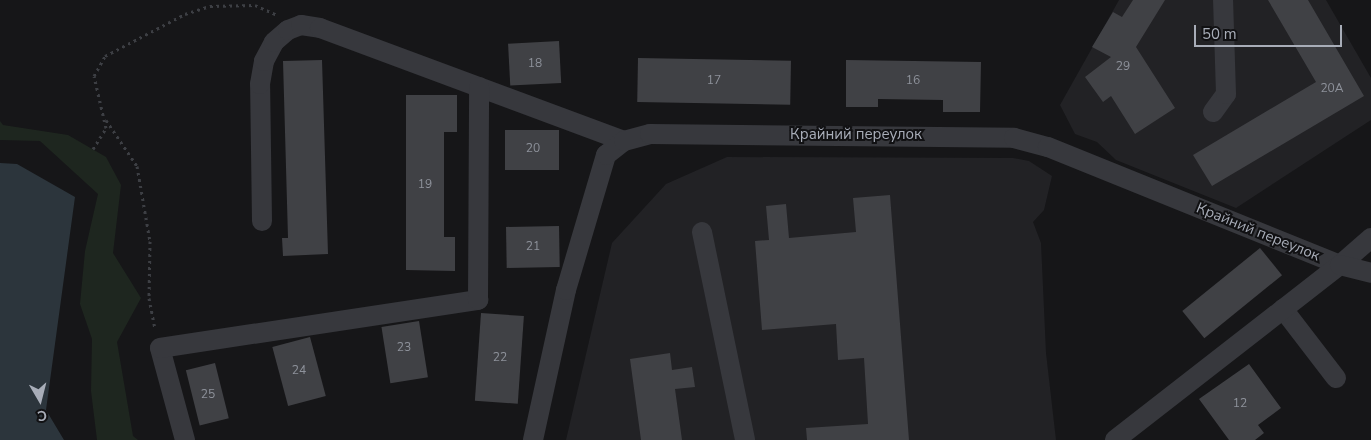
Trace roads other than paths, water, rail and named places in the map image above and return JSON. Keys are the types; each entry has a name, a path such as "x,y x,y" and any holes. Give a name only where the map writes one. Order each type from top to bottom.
{"street":[{"path":"1213,112 1226,94 1224,0"},
{"path":"262,221 260,84 264,61 274,42 288,30 301,26 320,28 624,141"},
{"path":"185,440 160,348 478,300 479,87"},
{"name":"Крайний переулок","path":"534,440 566,290 606,155 624,141 650,134 1014,138 1048,147 1340,265 1371,238"},
{"path":"702,232 746,440"},
{"path":"1115,440 1340,265 1371,273"},
{"path":"1284,309 1336,378"}]}
